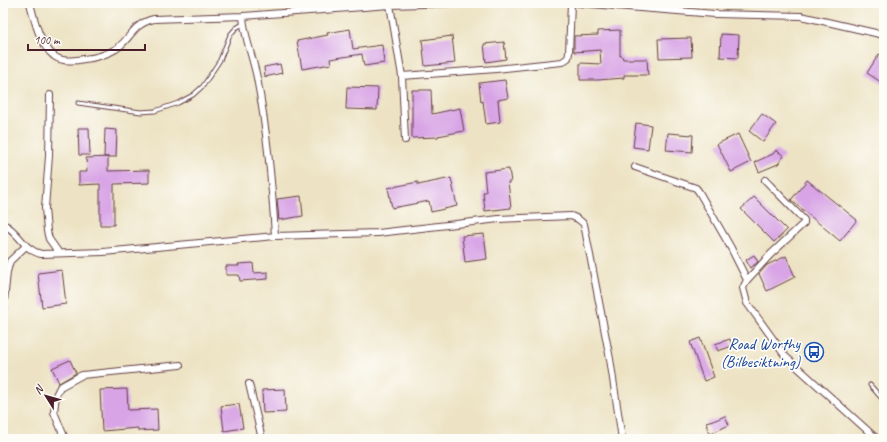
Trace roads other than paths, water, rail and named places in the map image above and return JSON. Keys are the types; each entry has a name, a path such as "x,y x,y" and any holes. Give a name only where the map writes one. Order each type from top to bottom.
{"street":[{"path":"30,3 43,42 54,57 62,60 96,58 116,49 134,29 147,21 154,19 205,16 243,16 390,5 454,3"},
{"path":"402,76 496,69 562,62 568,58 569,53 571,3"},
{"path":"578,3 715,14 801,16 884,35"},
{"path":"390,5 402,76 405,140"},
{"path":"243,16 243,24 257,78 272,176 276,236"},
{"path":"50,95 45,208 49,239 59,253"},
{"path":"635,167 696,188 700,192 747,280"},
{"path":"765,180 804,220 804,223 770,255 747,280 743,288 748,303 786,357 877,439"},
{"path":"3,224 11,229 33,252 41,254 103,252 276,236 378,233 499,219 571,216 584,224 610,359 622,439"},
{"path":"3,311 7,272 10,261 26,246"},
{"path":"65,439 54,412 56,396 60,387 82,375 180,365"},
{"path":"249,384 262,439"}],"lane":[{"path":"78,103 142,112 155,111 178,103 193,95 203,86 220,60 230,34 243,24"},
{"path":"870,385 884,401"}],"place":[{"name":"Road Worthy (Bilbesiktning)","path":"814,352"}]}
